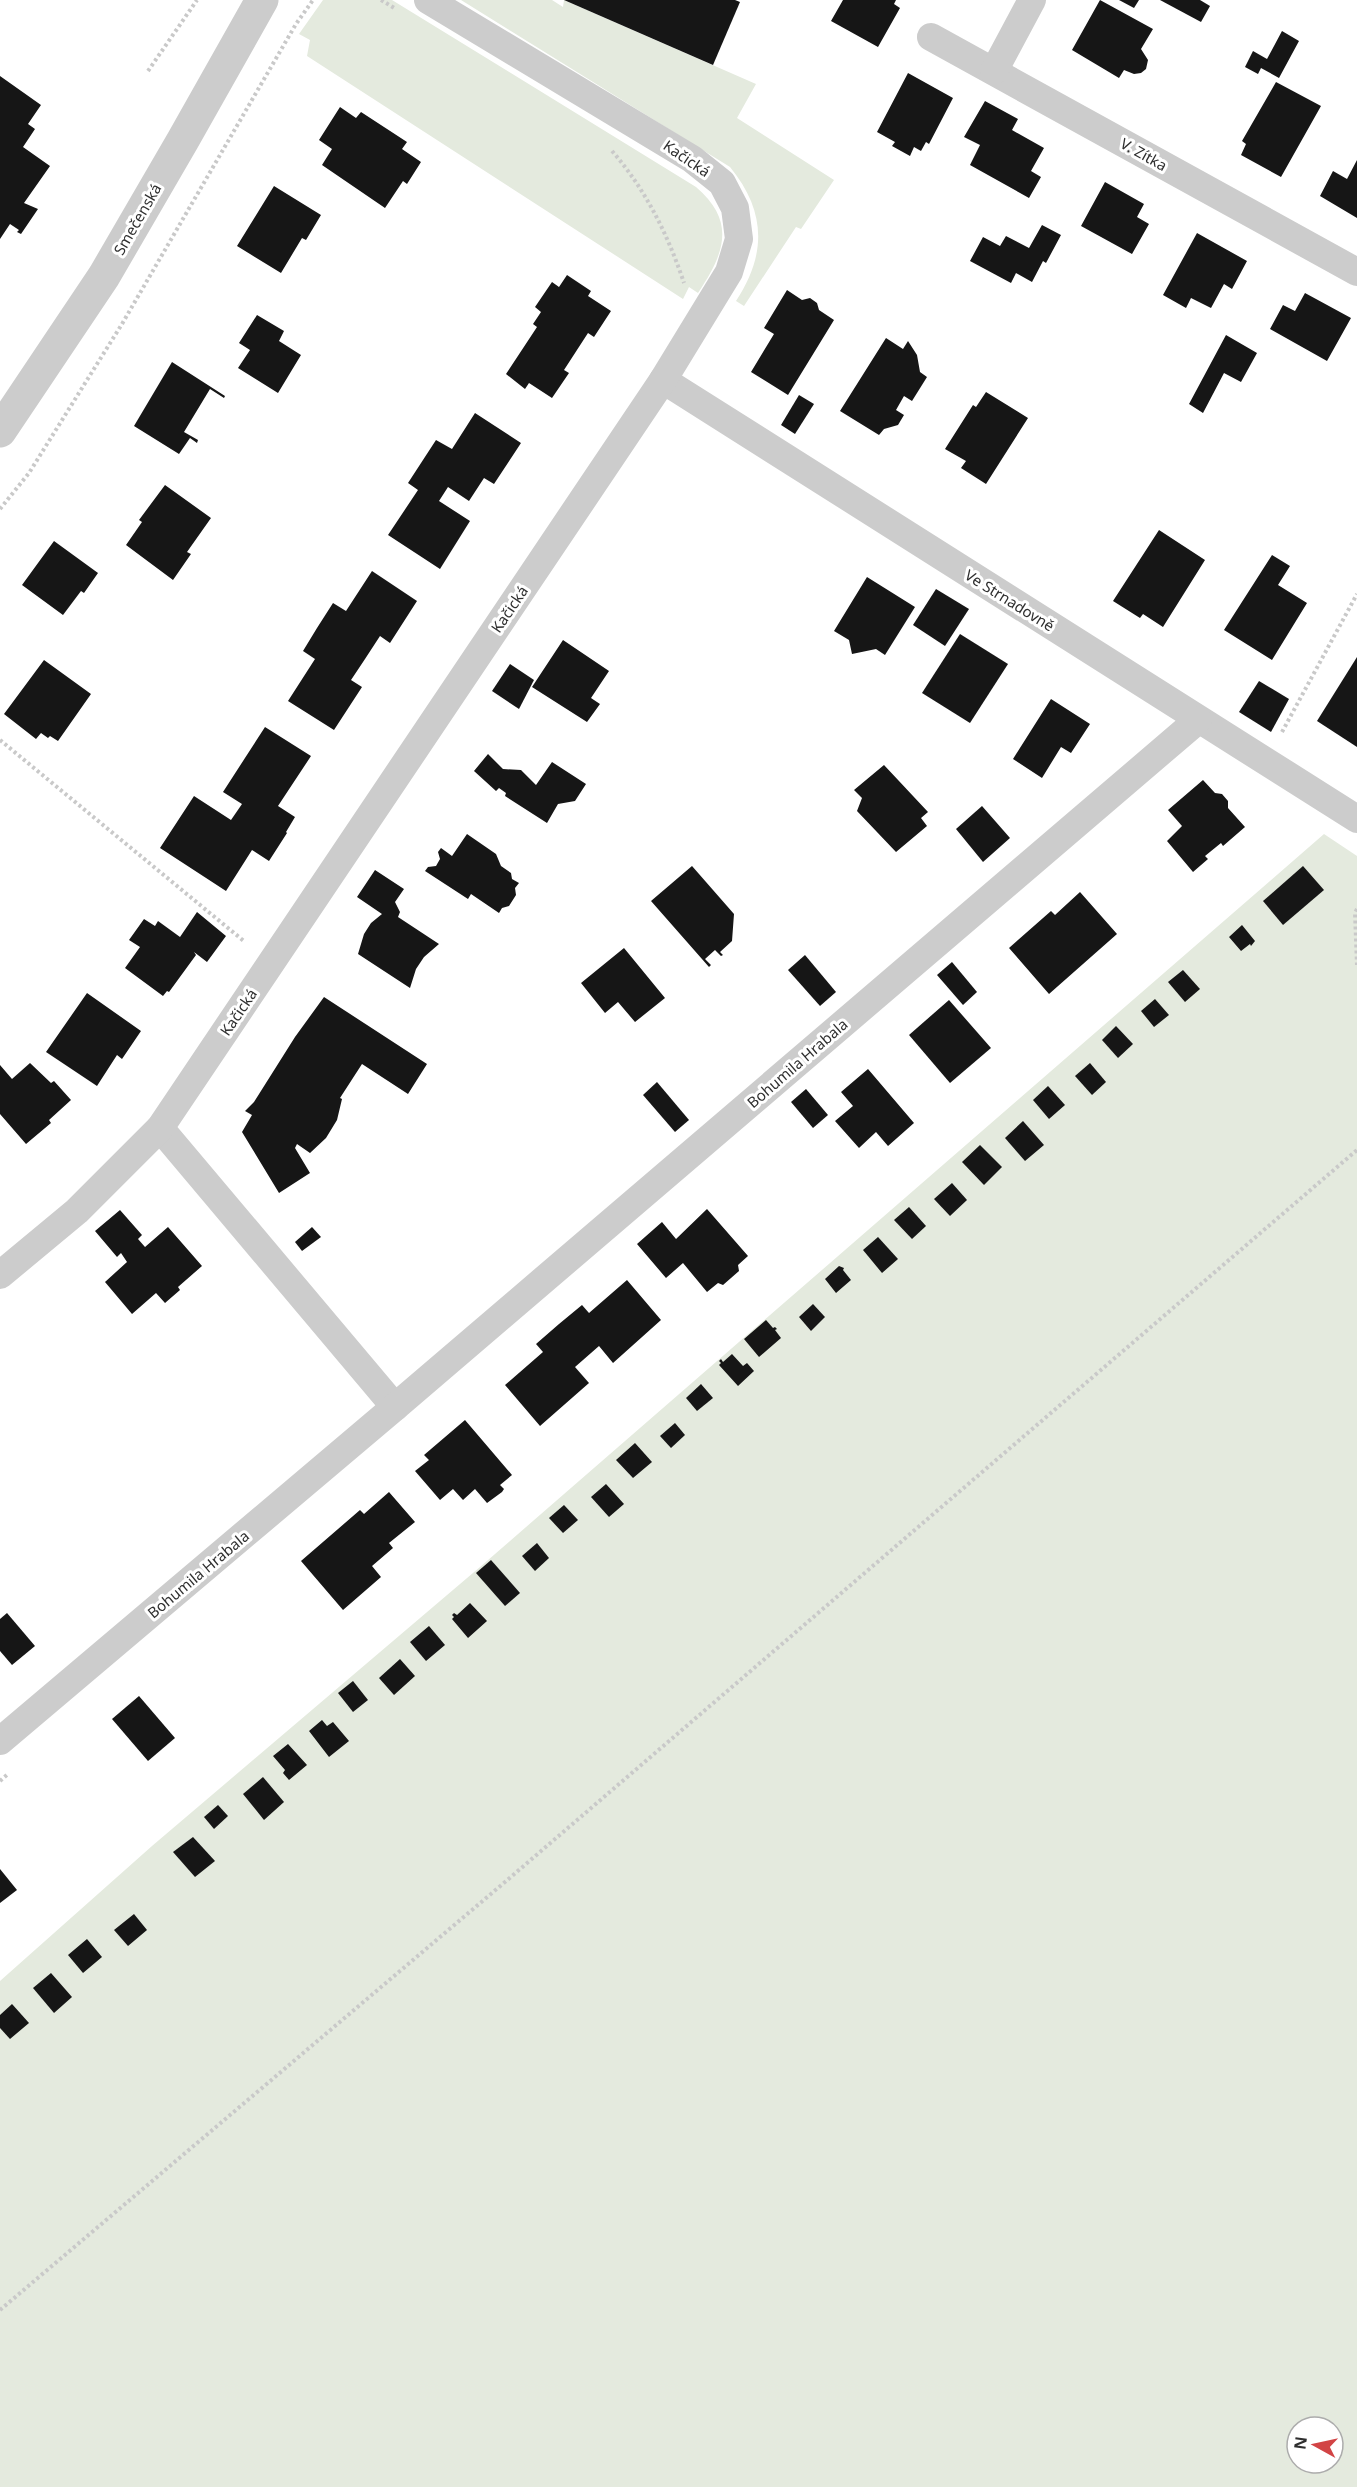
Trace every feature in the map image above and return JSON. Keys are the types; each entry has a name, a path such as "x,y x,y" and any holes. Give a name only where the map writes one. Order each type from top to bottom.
{"street":[{"name":"Smečenská","path":"0,431 104,276 262,0"},
{"name":"Kačická","path":"0,1275 77,1211 160,1128 663,380 729,272 739,239 735,208 722,183 692,159 428,0"},
{"path":"994,70 1032,0"},
{"name":"V. Zítka","path":"931,37 1357,272"},
{"name":"Ve Strnadovně","path":"663,380 1357,819"},
{"name":"Bohumila Hrabala","path":"0,1741 395,1407 1198,720"},
{"path":"160,1128 395,1407"}],"path":[{"path":"148,71 197,0"},
{"path":"0,509 29,473 122,324 296,24 314,0"},
{"path":"381,0 401,12"},
{"path":"606,144 631,175 658,218 685,286"},
{"path":"1266,762 1357,594"},
{"path":"0,740 248,944"},
{"path":"1357,909 1355,913 1357,965"},
{"path":"0,2310 505,1882 1357,1150"}],"shaded area":[{"path":"323,0 392,0 696,187 709,200 722,226 720,252 698,293 689,287 683,299 307,56 310,40 299,34"},
{"path":"461,0 552,0 563,7 564,0 756,84 737,118 834,180 801,229 796,227 744,306 736,301 753,266 758,233 756,216 750,200 742,183 730,167"},
{"path":"1324,834 1357,856 1357,2487 0,2487 0,1981 152,1846 480,1567"}],"building":[{"path":"564,0 735,0 740,2 713,65"},
{"path":"843,0 896,0 894,4 900,8 878,47 831,21"},
{"path":"1100,0 1153,29 1141,49 1148,60 1146,69 1141,73 1134,74 1124,70 1119,78 1072,50"},
{"path":"1119,0 1139,0 1134,8"},
{"path":"1160,0 1200,0 1210,6 1201,22"},
{"path":"1282,31 1299,41 1279,78 1261,68 1258,74 1245,67 1253,51 1267,59"},
{"path":"908,73 953,98 929,144 926,142 921,151 914,147 910,156 892,146 895,142 877,132"},
{"path":"0,76 41,105 28,124 35,129 23,147 50,166 24,203 38,209 21,234 10,224 0,239"},
{"path":"1276,82 1321,106 1281,177 1241,155 1246,144 1242,141"},
{"path":"985,101 1018,119 1012,130 1044,148 1031,171 1041,177 1029,198 970,165 980,145 964,137"},
{"path":"340,107 356,118 361,112 407,142 402,149 421,162 407,184 403,181 385,208 322,165 332,149 319,140"},
{"path":"1357,160 1357,218 1320,196 1333,171 1347,179"},
{"path":"1105,182 1144,204 1137,217 1149,224 1132,254 1081,226"},
{"path":"274,186 321,215 306,240 302,238 281,273 237,246"},
{"path":"1042,225 1061,235 1046,263 1043,261 1032,282 1016,273 1011,283 970,261 983,237 1000,246 1006,236 1029,248"},
{"path":"1197,233 1247,261 1232,289 1224,284 1211,308 1191,298 1186,308 1163,295"},
{"path":"567,275 591,291 588,296 611,311 594,337 588,333 564,370 569,373 552,398 529,383 525,389 506,374 537,327 533,324 541,312 535,307 552,282 559,287"},
{"path":"787,290 802,300 810,298 817,303 819,310 834,320 788,395 751,372 774,334 764,328"},
{"path":"1305,293 1351,318 1327,361 1270,329 1283,305 1295,311"},
{"path":"257,315 284,331 279,341 301,355 278,393 238,368 250,350 239,343"},
{"path":"1226,335 1257,353 1241,382 1224,373 1203,413 1189,404"},
{"path":"886,338 903,349 908,341 917,355 920,372 927,377 912,401 904,396 896,410 904,415 898,425 884,429 879,435 840,411"},
{"path":"172,362 225,396 224,398 210,389 184,432 198,440 197,443 190,438 179,454 134,426"},
{"path":"986,392 1028,418 986,484 961,468 966,461 945,449 973,405 976,407"},
{"path":"799,395 814,404 795,434 781,425"},
{"path":"475,413 521,443 494,484 484,478 469,501 448,487 439,501 470,521 440,569 388,535 418,490 408,483 436,440 452,449"},
{"path":"165,485 211,518 187,552 191,554 173,580 126,545 142,522 139,520"},
{"path":"1159,530 1205,560 1163,627 1143,614 1140,618 1113,601"},
{"path":"54,541 98,573 84,593 81,591 63,615 22,585"},
{"path":"1272,555 1290,566 1278,585 1307,603 1272,660 1224,630"},
{"path":"372,571 417,601 390,643 380,636 351,680 362,687 334,730 288,701 315,659 303,651 333,603 346,611"},
{"path":"867,577 915,607 885,655 876,649 852,654 849,640 834,631"},
{"path":"936,589 969,609 945,646 913,625"},
{"path":"960,634 1008,664 970,723 922,693"},
{"path":"563,640 609,671 591,698 600,704 587,722 532,687"},
{"path":"1357,657 1357,747 1317,721"},
{"path":"44,660 91,694 58,741 41,733 36,739 4,714"},
{"path":"510,664 534,680 519,709 492,691"},
{"path":"1259,681 1289,699 1271,732 1239,712"},
{"path":"1051,699 1090,724 1071,753 1061,747 1042,778 1013,759"},
{"path":"265,727 311,756 278,806 295,817 287,833 269,861 252,850 226,891 160,848 194,796 231,820 242,804 223,792"},
{"path":"488,754 503,769 521,770 536,785 552,762 586,784 575,801 558,804 547,823 505,796 506,793 499,788 496,791 474,771"},
{"path":"884,765 928,812 921,818 927,826 896,852 857,811 862,798 854,790"},
{"path":"1203,780 1215,793 1222,794 1228,801 1228,808 1245,827 1223,846 1221,843 1205,856 1208,859 1193,872 1167,841 1182,826 1168,810"},
{"path":"982,806 1010,838 983,862 956,829"},
{"path":"467,834 496,854 501,866 511,873 512,879 519,883 515,888 516,895 509,906 502,908 499,913 471,894 468,899 425,871 428,867 436,866 440,859 438,852 441,848 452,856"},
{"path":"692,866 734,914 732,941 720,952 723,955 721,956 715,950 705,959 711,965 709,967 651,901"},
{"path":"1303,866 1324,890 1283,925 1263,901"},
{"path":"375,870 404,889 395,902 400,912 398,917 439,944 424,957 416,969 410,988 358,954 364,934 371,923 382,914 357,897"},
{"path":"1080,892 1117,934 1049,994 1009,948 1051,911 1055,915"},
{"path":"197,912 226,936 207,962 194,952 196,955 169,992 167,991 163,996 125,968 140,947 129,940 144,919 155,926 158,921 180,937"},
{"path":"1242,925 1255,941 1241,951 1229,937"},
{"path":"624,948 665,998 635,1022 618,1002 605,1013 581,983"},
{"path":"805,955 836,992 820,1006 788,970"},
{"path":"952,962 977,992 963,1005 937,975"},
{"path":"1183,970 1200,989 1185,1002 1168,982"},
{"path":"87,993 141,1031 122,1059 117,1055 97,1086 46,1052"},
{"path":"324,997 427,1064 408,1094 362,1064 340,1098 342,1099 337,1120 326,1138 310,1153 297,1144 295,1148 310,1173 279,1193 242,1132 252,1115 245,1111 254,1102 295,1037"},
{"path":"1155,999 1169,1015 1154,1027 1141,1011"},
{"path":"949,1000 991,1048 950,1083 909,1035"},
{"path":"1116,1026 1133,1044 1118,1058 1102,1040"},
{"path":"30,1063 51,1083 54,1081 71,1100 49,1120 51,1123 26,1144 0,1114 0,1065 12,1079"},
{"path":"1090,1063 1106,1082 1092,1095 1075,1076"},
{"path":"868,1069 914,1123 888,1146 876,1132 859,1148 835,1121 853,1106 841,1092"},
{"path":"657,1082 689,1120 675,1132 643,1095"},
{"path":"1048,1086 1065,1105 1049,1119 1033,1100"},
{"path":"806,1089 828,1115 813,1128 791,1102"},
{"path":"1023,1121 1044,1145 1025,1161 1005,1138"},
{"path":"980,1145 1002,1167 984,1185 962,1162"},
{"path":"952,1183 967,1200 950,1216 934,1199"},
{"path":"909,1207 926,1226 912,1239 894,1220"},
{"path":"707,1209 748,1256 738,1265 739,1271 723,1285 718,1283 707,1292 683,1263 666,1278 637,1244 662,1222 676,1239"},
{"path":"120,1210 142,1235 138,1239 145,1247 168,1227 202,1266 178,1287 180,1290 165,1303 156,1293 132,1314 105,1282 127,1262 121,1253 117,1257 95,1231"},
{"path":"312,1227 321,1237 302,1251 295,1242"},
{"path":"878,1237 898,1259 882,1273 863,1250"},
{"path":"839,1266 844,1268 843,1270 851,1280 836,1293 825,1279"},
{"path":"627,1280 661,1320 613,1363 599,1346 575,1367 589,1383 540,1426 505,1385 543,1352 536,1344 559,1324 582,1305 589,1313"},
{"path":"813,1304 825,1317 811,1331 799,1317"},
{"path":"766,1320 777,1329 775,1330 781,1338 759,1357 744,1339"},
{"path":"732,1354 743,1366 747,1363 754,1371 738,1386 719,1365 721,1359 723,1362"},
{"path":"701,1384 713,1398 697,1411 686,1398"},
{"path":"465,1420 512,1475 500,1485 504,1489 502,1492 487,1503 475,1489 463,1500 453,1489 440,1500 415,1471 429,1460 424,1455"},
{"path":"675,1423 685,1435 671,1448 660,1436"},
{"path":"635,1443 652,1462 633,1478 616,1460"},
{"path":"606,1484 624,1504 609,1517 591,1497"},
{"path":"389,1492 415,1522 389,1543 393,1548 372,1566 381,1577 343,1610 301,1561 360,1510 364,1514"},
{"path":"564,1505 578,1520 563,1533 549,1518"},
{"path":"537,1543 549,1558 535,1571 522,1556"},
{"path":"491,1560 520,1593 505,1606 476,1573"},
{"path":"470,1603 487,1621 468,1638 452,1619 454,1617 452,1615 454,1613 457,1615"},
{"path":"7,1613 35,1646 12,1665 0,1651 0,1619"},
{"path":"429,1626 445,1645 426,1661 410,1642"},
{"path":"400,1659 415,1676 394,1695 379,1678"},
{"path":"353,1681 368,1700 353,1712 338,1693"},
{"path":"139,1696 175,1738 148,1761 112,1719"},
{"path":"322,1720 327,1726 333,1722 349,1741 329,1757 309,1731"},
{"path":"288,1744 307,1765 289,1780 283,1773 285,1770 273,1756"},
{"path":"263,1777 284,1802 264,1820 243,1794"},
{"path":"218,1805 228,1816 214,1829 204,1817"},
{"path":"193,1837 215,1861 195,1877 173,1852"},
{"path":"0,1869 17,1890 0,1903"},
{"path":"134,1914 147,1930 128,1946 114,1930"},
{"path":"87,1939 102,1957 83,1973 68,1955"},
{"path":"51,1973 72,1997 54,2013 33,1988"},
{"path":"12,2004 29,2023 10,2039 0,2028 0,2015"}]}
